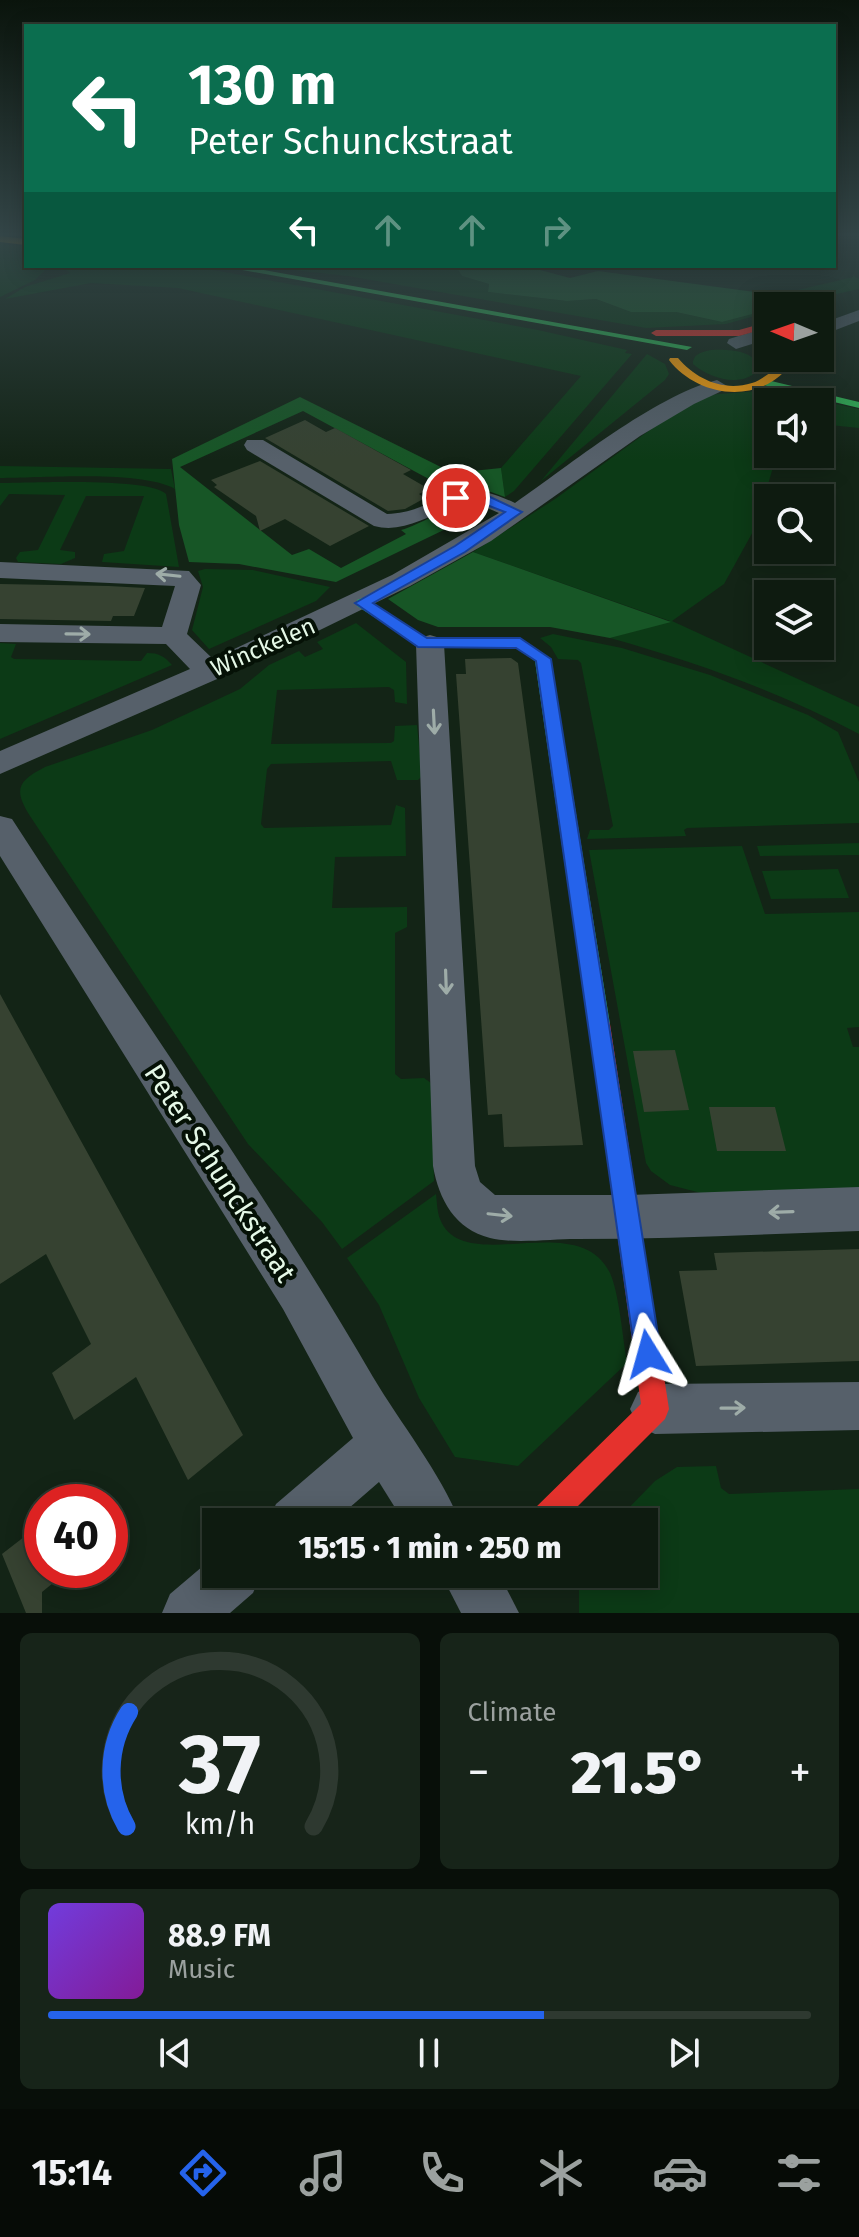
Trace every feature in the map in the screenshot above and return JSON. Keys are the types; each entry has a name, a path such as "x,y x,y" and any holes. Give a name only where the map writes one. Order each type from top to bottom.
{"main road":[{"path":"469,309 681,360 709,342 736,343 754,349"},
{"path":"472,309 558,323 684,335 739,333 754,329"},
{"path":"558,323 681,360 701,383 743,388 771,372"},
{"path":"776,372 859,405"},
{"path":"777,372 859,393"},
{"path":"842,380 859,393"},
{"path":"362,603 419,641 430,644 520,643 543,659 629,1217 655,1409 555,1508"}],"street":[{"path":"834,325 859,315"},
{"path":"736,343 754,337"},
{"name":"Winckelen","path":"609,444 681,360"},
{"name":"Winckelen","path":"0,763 362,603 460,549 609,444 691,397 717,386"},
{"path":"255,445 382,521 404,521 456,498 469,497 481,498 515,512"},
{"path":"0,570 180,576 188,585 173,636"},
{"path":"0,633 173,636 209,671"},
{"path":"430,644 457,1183 464,1198 475,1209 492,1217 629,1217 859,1209"},
{"name":"Peter Schunckstraat","path":"0,828 299,1293 384,1444 425,1508"},
{"path":"655,1409 859,1406"},
{"path":"310,1508 384,1444"},
{"path":"189,1613 218,1588"}],"green space":[{"path":"275,309 426,309 538,330 627,350 625,353 632,354 514,491 505,497 501,468 581,376"},
{"path":"539,309 676,312 722,322 754,314 726,324 646,328"},
{"path":"624,309 754,309 754,314 722,322 676,312"},
{"path":"702,352 747,354 754,359 755,372 736,380 708,374 693,364"},
{"path":"647,354 665,364 669,374 665,380 541,481"},
{"path":"754,391 754,468 773,468 768,484 754,484 754,530 724,584 672,621 859,707 859,734 737,679 610,638 670,621 473,552 555,499 654,427 707,395"},
{"path":"300,397 453,473 501,468 505,497 477,487 451,491 303,411 180,467 292,555 309,549 341,568 406,534 401,530 450,510 461,508 481,512 336,582 239,564 189,562 179,525 172,459"},
{"path":"834,404 859,409 859,428 834,425"},
{"path":"0,466 171,469 175,489 160,483 116,477 0,478"},
{"path":"0,483 114,483 137,485 166,494 179,567 102,562 104,554 124,551 144,496 86,496 60,550 75,552 75,558 61,564 18,562 16,558 20,552 38,550 65,495 9,494 0,506"},
{"path":"473,552 671,622 610,638 550,627 438,627 418,620 388,599"},
{"path":"253,570 330,587 316,601 209,649 192,630 203,587 198,571"},
{"path":"356,623 406,662 407,704 395,702 394,690 389,687 277,690 271,744 391,743 394,741 395,726 417,725 422,776 418,780 397,780 391,761 271,764 267,769 261,824 264,828 391,825 396,805 405,808 406,856 335,857 332,908 407,907 407,927 395,933 395,1074 401,1079 424,1078 431,1083 434,1181 342,1249 322,1222 248,1144 30,816 20,792 29,777 45,767 152,730 240,689 269,665 299,651 305,657 323,649 317,642"},
{"path":"553,634 622,648 710,675 808,715 838,732 859,782 859,823 687,828 684,830 686,836 587,839 590,830 609,830 613,826 581,663 578,660 558,659 551,647 540,638"},
{"path":"0,643 16,644 11,657 14,659 141,661 147,653 151,653 172,665 0,739"},
{"path":"859,843 859,855 760,856 757,846"},
{"path":"742,846 765,914 859,912 859,1027 847,1028 853,1047 859,1047 859,1189 701,1193 670,1185 651,1171 646,1163 589,850"},
{"path":"838,869 849,898 771,899 762,871"},
{"path":"436,1194 440,1219 453,1236 472,1243 495,1245 548,1242 573,1245 594,1254 613,1281 627,1363 518,1466 455,1457 419,1398 379,1305 347,1258"},
{"path":"716,1466 721,1488 729,1494 859,1489 859,1613 579,1613 579,1588 658,1588 658,1508 629,1508 655,1481 677,1467"}],"building":[{"path":"305,420 326,432 335,428 411,470 403,474 429,489 419,494 425,498 405,509 388,511 265,438"},
{"path":"260,461 369,526 330,546 285,519 260,531 256,516 214,487 217,485 211,480"},
{"path":"0,584 145,588 134,616 113,616 111,621 0,619"},
{"path":"511,658 518,663 583,1145 504,1147 502,1114 488,1115 456,674 466,674 465,659"},
{"path":"0,994 243,1435 188,1480 136,1377 74,1420 52,1373 91,1344 46,1254 0,1284"},
{"path":"675,1050 689,1110 644,1112 633,1051"},
{"path":"709,1107 775,1107 786,1151 717,1151"},
{"path":"859,1249 859,1361 696,1366 679,1271 717,1270 714,1253"},
{"path":"24,1537 24,1588 47,1588 42,1592 42,1613 26,1613 2,1554"}],"traffic: fast":[{"path":"472,309 687,347"},
{"path":"767,383 859,405"},
{"path":"362,603 424,643 520,643 543,659 599,1024"}],"traffic: slow":[{"path":"674,360 695,379 724,388 754,386 778,372"}],"traffic: jam":[{"path":"656,333 739,333 754,329"},
{"path":"555,1508 655,1409 599,1024"}],"route":[{"path":"456,498 481,498 515,512 460,549 362,603 424,643 520,643 543,659 648,1354"}]}
